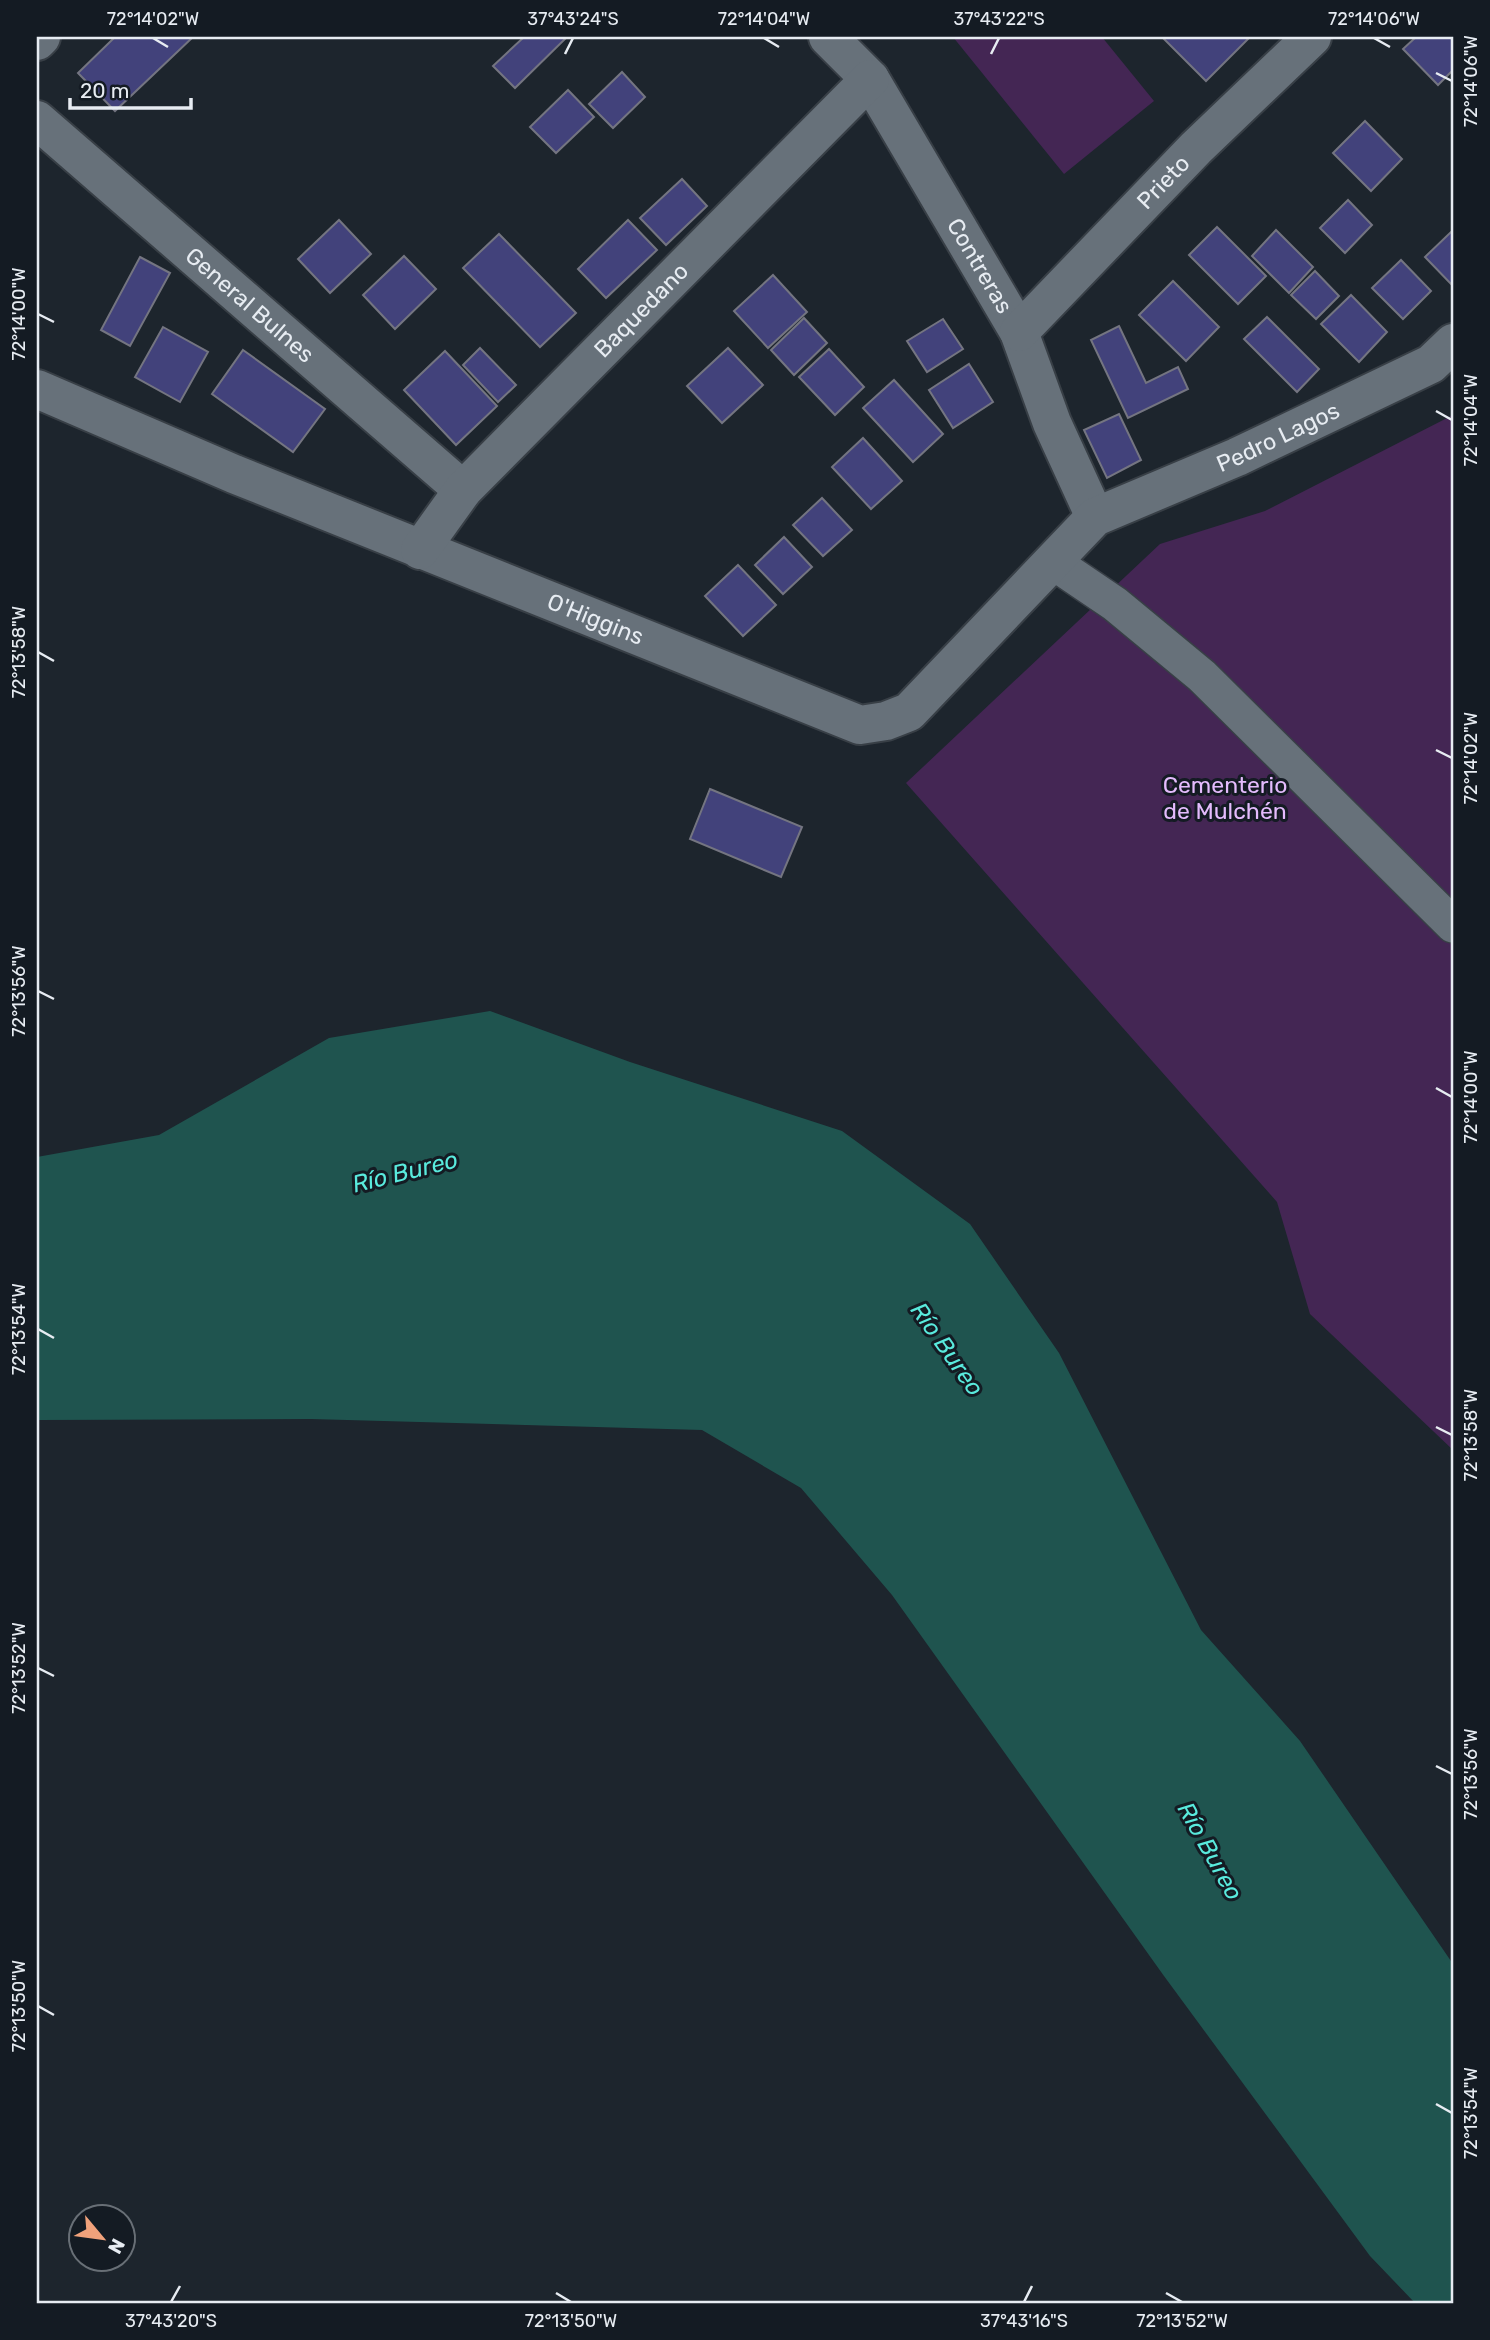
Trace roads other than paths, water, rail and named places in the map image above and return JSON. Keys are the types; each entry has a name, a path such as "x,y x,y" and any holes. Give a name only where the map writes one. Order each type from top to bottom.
{"street":[{"path":"37,41 41,37"},
{"name":"Contreras","path":"828,37 870,79 1019,332 1052,423 1094,517"},
{"name":"Prieto","path":"1019,332 1196,148 1312,37"},
{"name":"Baquedano","path":"420,550 463,491 870,79"},
{"name":"General Bulnes","path":"37,120 463,491"},
{"name":"Pedro Lagos","path":"1094,517 1237,457 1419,370 1431,364 1453,344"},
{"name":"O'Higgins","path":"37,389 420,550 860,725 886,721 909,712 1094,517"},
{"path":"1053,562 1115,604 1202,676 1453,925"}],"water":[{"name":"Río Bureo","path":"490,1011 630,1062 842,1131 970,1224 1059,1353 1201,1630 1300,1741 1453,1964 1453,2303 1415,2303 1370,2256 1164,1976 892,1595 801,1488 702,1430 311,1419 37,1420 37,1157 159,1135 329,1038"}],"park label":[{"name":"Cementerio de Mulchén","path":"1225,798"}]}
